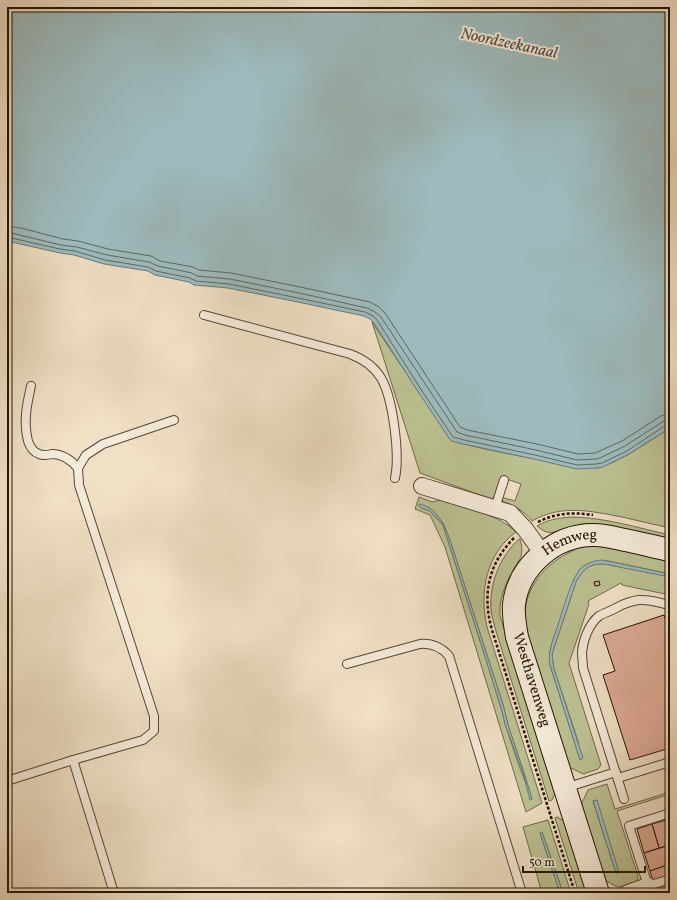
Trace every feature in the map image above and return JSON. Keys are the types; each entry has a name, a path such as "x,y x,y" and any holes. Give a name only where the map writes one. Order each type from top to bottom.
{"street":[{"name":"Hemweg","path":"422,486 510,513 525,529 543,554 561,542 575,537 590,535 604,536 670,550"},
{"name":"Westhavenweg","path":"543,554 527,571 517,592 514,604 517,637 598,893"},
{"path":"628,893 649,883"}],"lane":[{"path":"204,315 350,354 367,363 374,369 385,386 392,412 396,444 397,470 395,478"},
{"path":"7,781 143,740 154,731 154,716 79,485 78,468 74,462 68,458 61,455 40,454 35,452 30,445 25,422 31,386"},
{"path":"78,468 86,455 103,444 174,420"},
{"path":"495,508 504,480"},
{"path":"624,798 583,668 582,652 590,627 599,616 630,602 639,600 670,605"},
{"path":"346,664 420,644 437,646 444,650 449,656 522,893"},
{"path":"73,760 114,893"},
{"path":"565,788 670,762"},
{"path":"670,813 629,826 649,883 670,879"}],"green space":[{"path":"372,322 453,441 543,460 597,468 616,461 670,428 670,481 668,482 670,486 670,528 622,517 576,510 554,512 532,521 515,507 503,502 502,499 504,498 515,501 521,484 501,477 493,500 420,473"},
{"path":"419,497 432,502 445,499 498,519 516,532 498,551 492,562 487,575 484,600 487,627 542,803 526,812 445,547 430,515 415,509","holes":["419,504 430,508 443,523 450,540 532,799 505,724 443,525 430,511 421,508"]},
{"path":"570,517 583,517 633,526 670,535 670,540 595,524 583,524 551,533 544,531 537,526 548,521"},
{"path":"519,539 522,550 519,561 504,589 500,605 500,616 556,791 552,800 549,801 492,618 491,610 492,590 497,571 506,554"},
{"path":"598,544 670,558 670,574 608,561 596,561 587,564 580,569 573,582 550,650 550,665 580,759 578,741 554,669 552,655 576,582 583,572 590,566 596,564 607,564 670,577 670,595 622,585 621,583 588,601 589,604 569,663 601,765 598,769 583,774 569,767 528,642 525,614 526,603 535,583 549,566 577,549 584,546"},
{"path":"607,784 615,809 670,792 670,794 617,811 638,876 638,879 635,882 617,887 603,879 581,805 588,790","holes":["596,800 618,872 616,873 593,801"]},
{"path":"557,817 566,822 589,893 579,893 555,818"},
{"path":"548,820 571,893 563,893 542,832 540,833 560,893 542,893 523,827"}],"water":[{"name":"Noordzeekanaal","path":"7,7 670,7 670,428 629,454 603,467 597,468 577,469 451,441 374,323 364,316 228,288 194,285 189,282 155,275 148,271 104,264 74,255 7,241"},
{"path":"419,504 431,509 443,525 430,511 421,508"},
{"path":"443,525 450,540 504,708 532,799 530,800 523,773 505,724"},
{"path":"601,560 670,574 670,577 612,565 600,564 587,568 576,582 552,655 554,669 583,758 580,760 550,665 549,655 567,596 577,573 586,565"},
{"path":"597,800 618,873 616,873 593,801"},
{"path":"542,832 563,893 560,893 540,833"}],"building":[{"path":"599,581 600,585 595,586 594,582"},
{"path":"664,615 670,633 670,748 630,760 603,675 615,671 603,635"},
{"path":"670,818 670,831 666,820"},
{"path":"666,820 670,831 670,845 659,848 652,824"},
{"path":"652,824 659,848 644,853 637,829"},
{"path":"670,845 670,864 650,871 644,853"},
{"path":"670,864 670,875 653,881 650,871"},
{"path":"670,884 670,893 657,893 655,888"}]}
